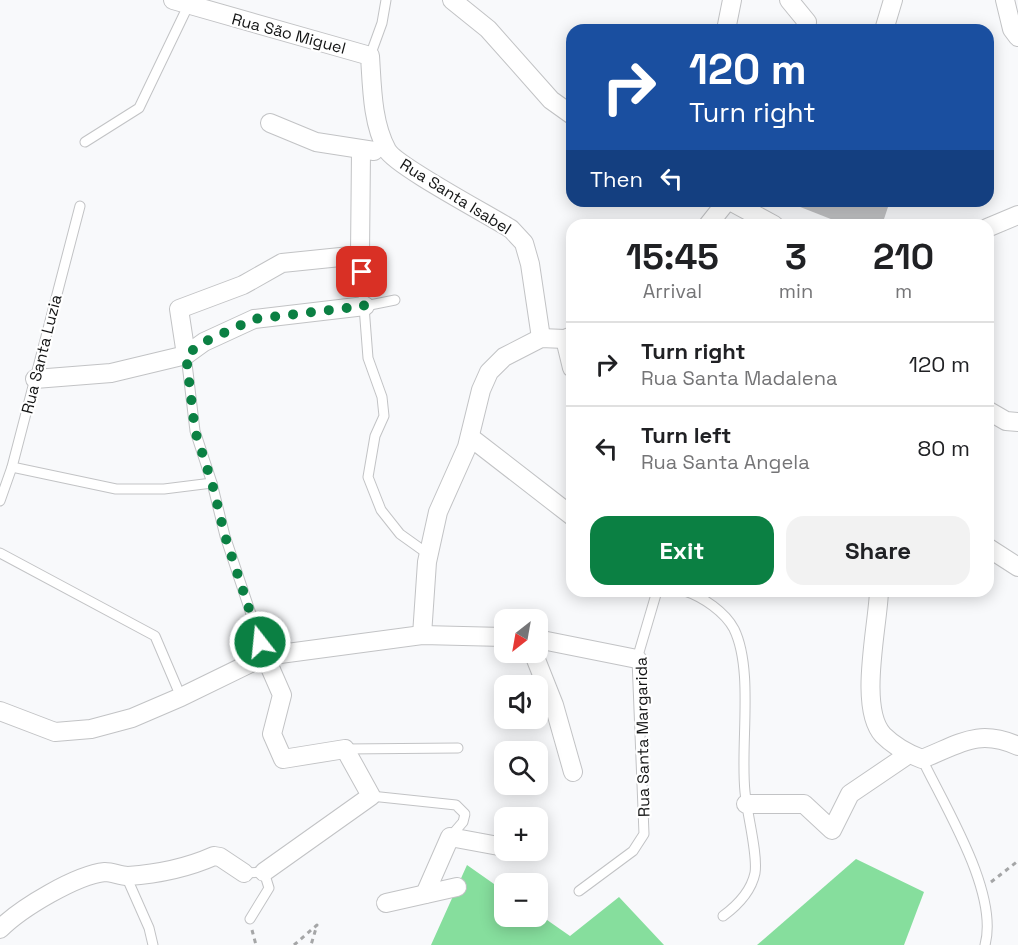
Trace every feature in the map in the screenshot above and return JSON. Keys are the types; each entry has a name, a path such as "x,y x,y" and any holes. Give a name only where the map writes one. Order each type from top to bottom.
{"street":[{"path":"452,0 488,29 551,100 566,111"},
{"path":"727,24 732,0"},
{"path":"789,0 806,24"},
{"path":"886,24 893,0"},
{"path":"1005,0 1012,29 1018,37"},
{"name":"Rua São Miguel","path":"181,3 370,56"},
{"name":"Rua Santa Isabel","path":"370,56 372,95 388,151 405,167 511,229 524,243 530,264 541,338"},
{"path":"270,123 315,142 361,151 388,151"},
{"path":"186,355 179,309 243,285 282,263 360,255 361,151"},
{"path":"713,219 724,207"},
{"path":"740,207 763,219"},
{"path":"994,225 1018,214"},
{"path":"35,379 111,373 186,355 204,342 254,319 364,306"},
{"path":"422,635 428,554 438,512 470,437 481,390 489,372 504,357 541,338 566,338"},
{"path":"994,414 1006,421 1018,422"},
{"path":"470,437 566,511"},
{"path":"994,552 1018,567"},
{"path":"878,597 870,668 870,691 878,726 882,735 916,757"},
{"path":"0,711 54,732 90,729 122,720 181,697 265,656 422,635 494,637"},
{"path":"548,641 637,659"},
{"path":"264,872 371,796 345,748 283,759 272,734 282,695 265,656"},
{"path":"537,663 554,705 573,772"},
{"path":"746,804 804,804 832,830 850,794 916,757 981,736 997,737 1018,746"},
{"path":"425,894 450,837 494,845"},
{"path":"0,929 34,904 86,877 107,872 126,876 174,870 214,856 220,857 244,873"},
{"path":"386,903 457,887"}],"lane":[{"path":"370,56 382,23 386,0"},
{"path":"85,142 139,108 181,3"},
{"name":"Rua Santa Luzia","path":"0,501 12,467 80,206"},
{"path":"360,255 368,357 382,397 384,416 375,436 368,477 381,510 400,534 428,554"},
{"path":"364,306 395,300"},
{"path":"186,355 195,431 212,483 225,536 265,656"},
{"path":"12,467 116,489 164,489 212,483"},
{"path":"0,554 155,636 181,697"},
{"name":"Rua Santa Margarida","path":"579,891 633,851 644,834 637,659 655,597"},
{"path":"698,597 727,618 735,632 742,654 746,804 755,870 745,896 723,916"},
{"path":"345,748 458,748"},
{"path":"916,757 982,888 988,922 985,945"},
{"path":"371,796 456,805 465,814 463,822 450,837"},
{"path":"244,873 264,872 269,888 250,919"},
{"path":"126,876 149,928 153,945"}],"path":[{"path":"982,888 1018,861"},
{"path":"294,945 317,925 311,945"}],"green space":[{"path":"856,859 924,892 904,945 757,945"},
{"path":"467,865 494,884 494,927 548,927 548,921 570,936 619,897 664,945 431,945"}],"building":[{"path":"800,207 888,207 884,219 831,219"}],"route":[{"path":"260,642 225,536 212,483 195,431 186,355 204,342 254,319 364,306 362,272"}]}
